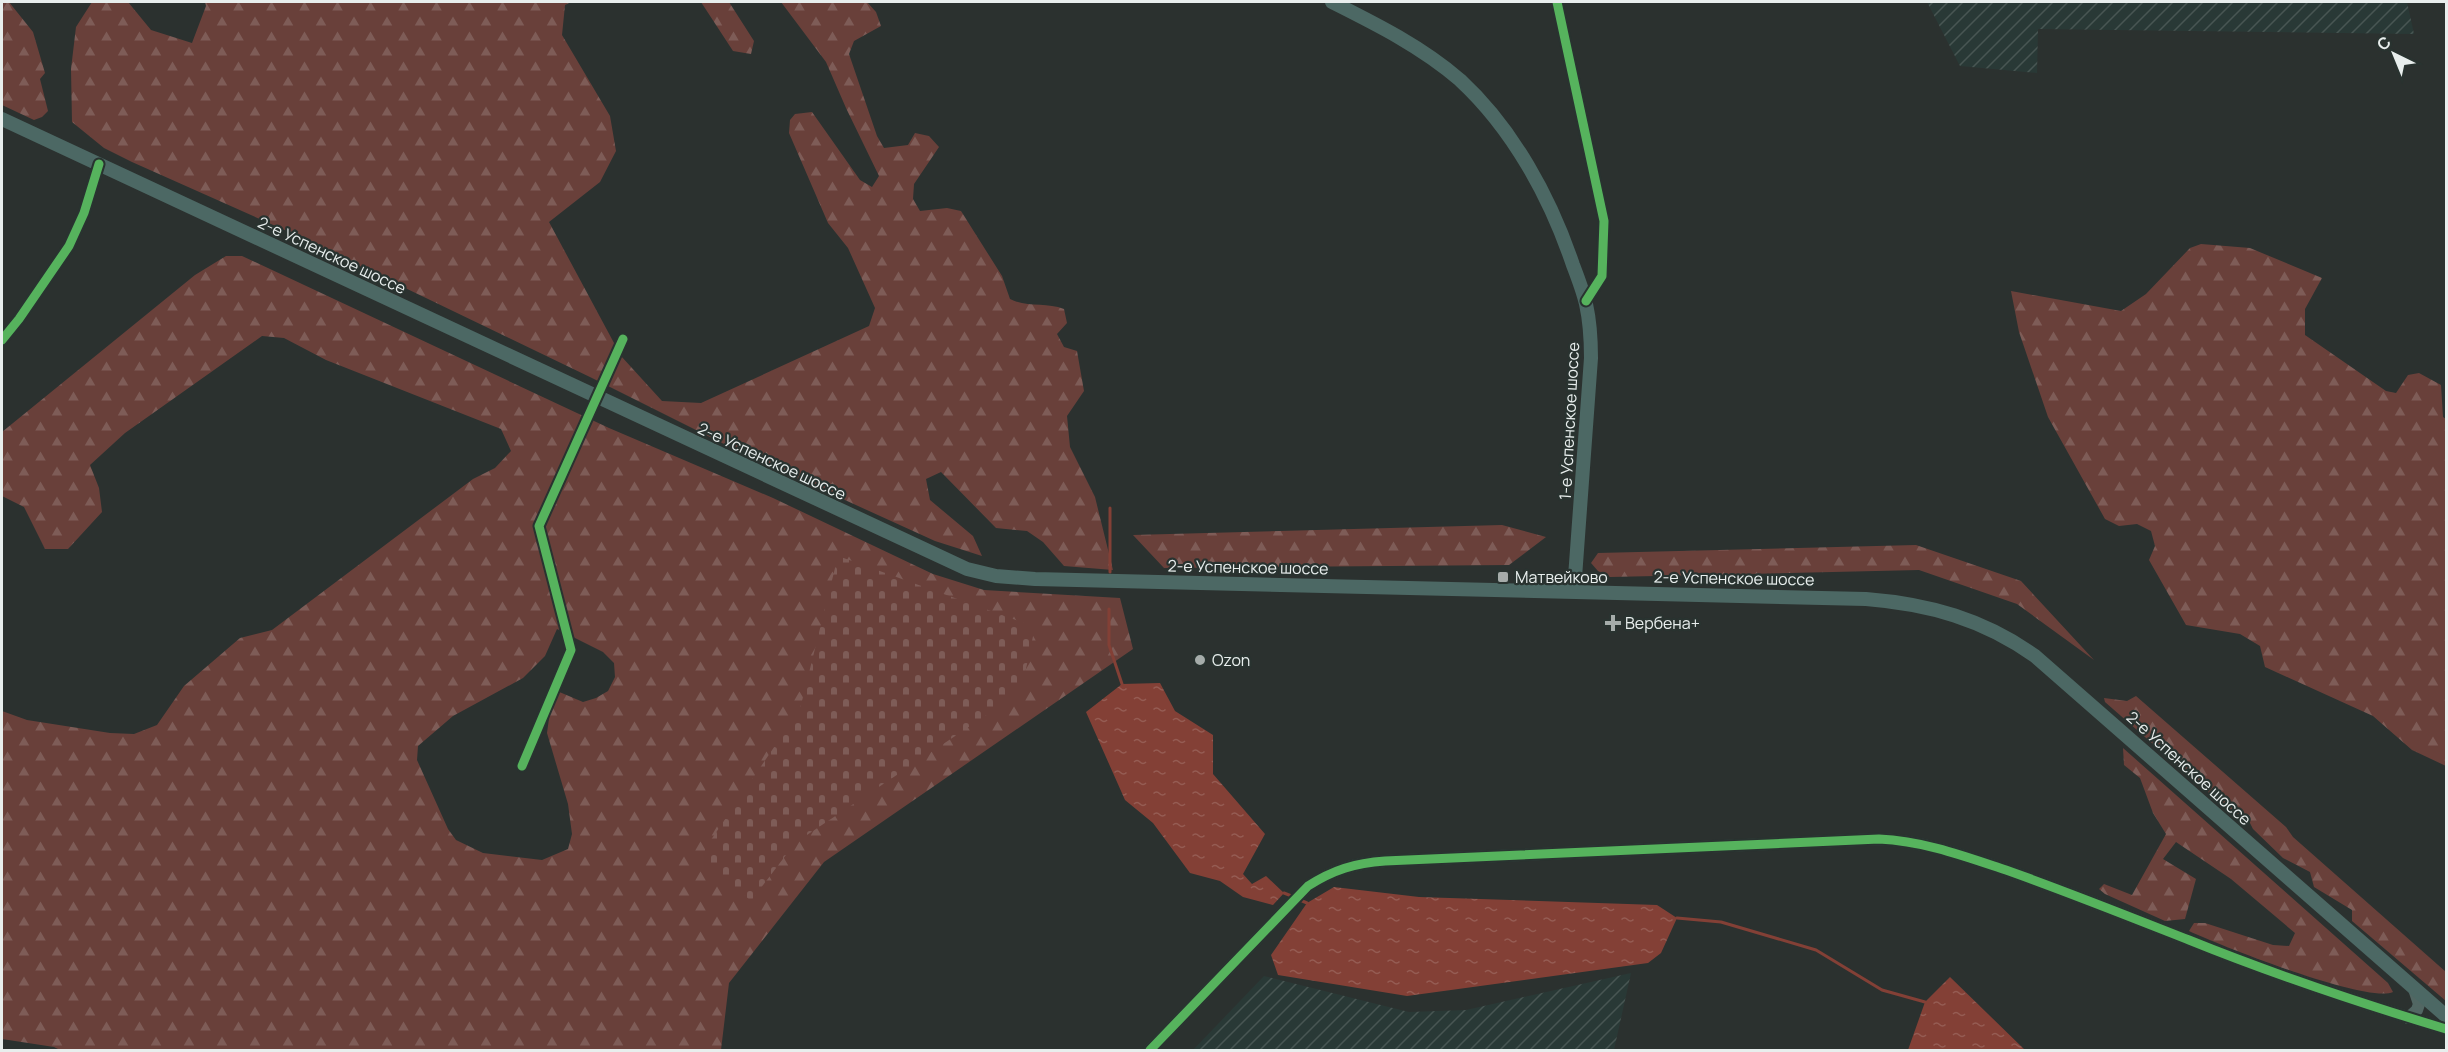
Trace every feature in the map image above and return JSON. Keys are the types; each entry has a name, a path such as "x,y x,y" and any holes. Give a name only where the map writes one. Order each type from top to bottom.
{"main road":[{"name":"1-е Успенское шоссе","path":"1332,2 1422,51 1458,79 1488,107 1526,162 1557,222 1586,301 1590,327 1591,358 1574,591"},
{"name":"2-е Успенское шоссе","path":"2,119 967,569 996,576 1046,579 1800,596 1887,600 1943,610 1988,627 2035,656 2446,1017"}],"street":[{"path":"1557,2 1604,221 1602,276 1586,301"},
{"path":"2,340 69,246 84,213 99,164"},
{"path":"522,766 571,650 539,526 623,339"},
{"path":"1150,1050 1308,886 1338,869 1372,862 1867,840 1905,841 1950,851 2214,949 2408,1018 2446,1029"},
{"path":"2408,1018 2419,1004 2419,997 2414,988"}],"shaded area":[{"path":"1927,2 2407,2 2414,34 2038,29 2037,73 1960,66"},
{"path":"1631,973 1614,1050 1193,1050 1264,976 1409,1012 1466,1010"}],"green space":[{"path":"2,2 9,2 33,32 45,73 40,79 48,111 42,117 34,120 2,105"},
{"path":"92,2 128,2 151,30 192,43 206,6 205,2 571,2 565,5 562,35 610,116 616,151 600,182 549,222 621,356 662,401 701,403 869,326 875,308 848,248 828,223 789,133 790,120 795,114 812,112 860,180 872,187 879,176 826,62 781,2 867,2 876,12 881,26 854,41 849,54 877,136 884,148 908,145 915,133 929,136 939,147 914,184 913,199 920,211 947,208 961,211 1002,276 1010,299 1016,302 1064,309 1067,323 1057,334 1064,347 1077,351 1084,391 1067,416 1070,447 1095,497 1113,570 1064,566 1043,542 1027,531 996,528 941,472 926,479 930,500 973,536 982,556 935,541 746,455 289,232 104,148 72,122 71,69 76,27"},
{"path":"701,2 729,2 754,41 751,54 733,51"},
{"path":"2201,244 2250,248 2322,278 2305,309 2305,335 2386,391 2396,393 2408,375 2419,373 2441,385 2443,417 2446,419 2446,766 2412,750 2373,716 2265,667 2260,646 2240,634 2186,625 2149,560 2155,546 2151,531 2137,524 2119,526 2105,519 2048,417 2019,332 2011,291 2121,311 2146,294 2190,248"},
{"path":"226,256 242,256 609,428 773,498 933,574 984,590 1120,598 1133,649 824,862 729,983 721,1050 60,1050 54,1047 2,1039 2,711 27,720 110,733 134,734 157,725 184,686 240,638 272,630 473,479 495,468 511,451 501,429 326,360 284,338 262,336 125,433 90,465 99,488 102,512 68,549 45,549 24,507 2,496 2,432 195,275","holes":["557,629 603,652 614,663 615,677 608,691 583,702 557,691 551,704 547,733 568,804 572,834 568,849 542,860 483,853 456,840 448,829 417,760 418,746 453,716 523,678 545,656"]},
{"path":"1502,525 1546,537 1509,565 1164,568 1133,535"},
{"path":"1916,545 2021,581 2094,660 2017,604 1919,570 1610,577 1598,571 1591,563 1598,553"},
{"path":"838,556 1035,627 1021,692 795,843 751,901 700,856 800,709"},
{"path":"2136,696 2286,827 2293,837 2446,972 2446,1001 2352,921 2352,910 2314,887 2310,872 2283,858 2253,829 2248,819 2225,807 2105,702 2104,698 2127,701"},
{"path":"2123,748 2388,983 2393,992 2354,990 2325,982 2260,960 2189,931 2194,923 2205,923 2273,945 2289,946 2295,933 2231,879 2176,842 2163,859 2196,879 2185,919 2165,921 2105,894 2099,889 2104,884 2132,895 2166,834 2153,813 2140,778 2124,765"}],"water":[{"path":"1160,683 1175,711 1213,735 1213,774 1265,834 1243,874 1252,884 1266,876 1284,893 1273,905 1243,897 1220,881 1190,873 1153,823 1125,800 1086,712 1122,684"},
{"path":"1334,887 1419,897 1657,905 1677,918 1661,953 1648,963 1407,996 1278,975 1271,955 1307,903"},
{"path":"1950,977 2025,1050 1908,1050 1925,1002"}],"waterway":[{"path":"1110,508 1110,572"},
{"path":"1109,609 1109,645 1122,684"},
{"path":"1284,893 1294,897"},
{"path":"1300,900 1307,903"},
{"path":"1677,918 1721,922 1816,950 1882,990 1925,1002"}],"cycle path":[{"path":"1557,2 1604,221 1602,276 1586,301"},
{"path":"2,340 69,246 84,213 99,164"},
{"path":"522,766 571,650 539,526 623,339"},
{"path":"1150,1050 1308,886 1345,868 1385,861 1879,839 1928,846 2029,878 2221,953 2446,1029"}],"place":[{"name":"Матвейково","path":"1503,577"},
{"name":"Вербена+","path":"1613,623"},
{"name":"Ozon","path":"1200,660"}]}
